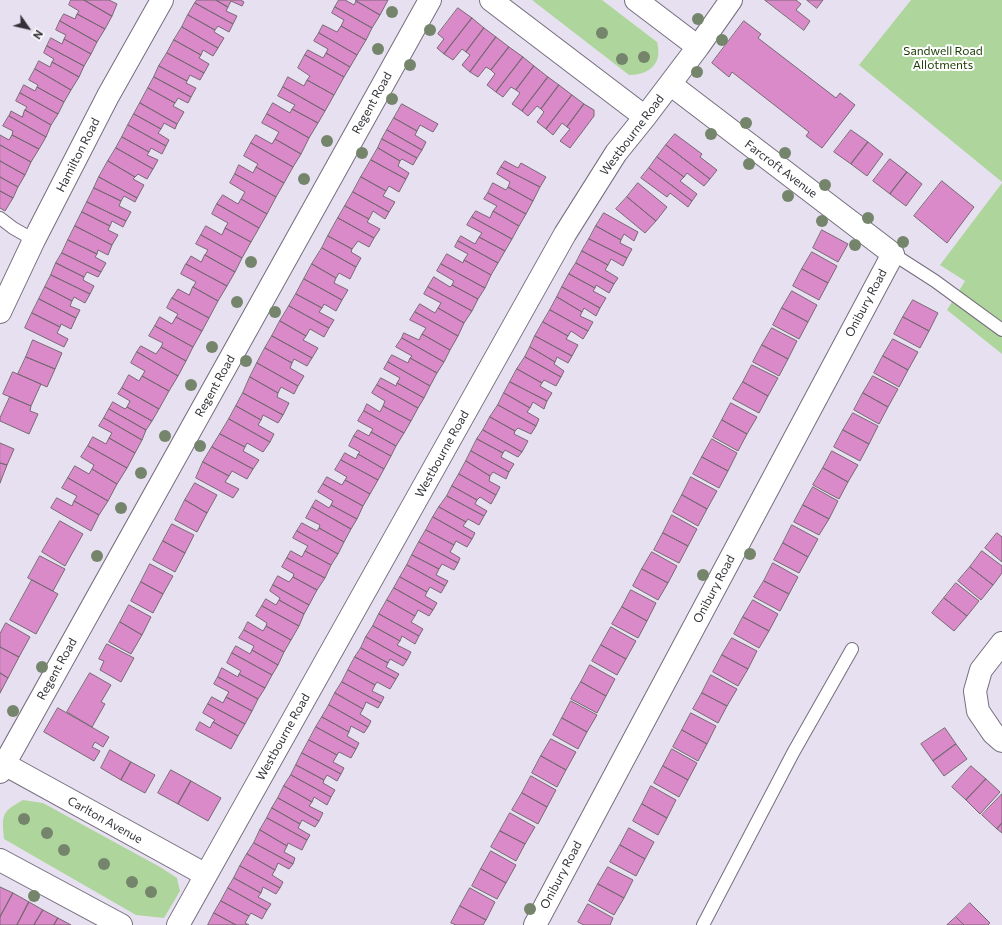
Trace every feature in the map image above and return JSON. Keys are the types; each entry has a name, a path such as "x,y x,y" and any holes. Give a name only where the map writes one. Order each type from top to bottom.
{"street":[{"name":"Hamilton Road","path":"0,312 34,240 108,96 162,0"},
{"name":"Regent Road","path":"2,768 430,0"},
{"path":"491,0 645,117"},
{"path":"636,0 698,47"},
{"name":"Westbourne Road","path":"178,925 565,234 616,153 645,117 732,0"},
{"name":"Farcroft Avenue","path":"670,84 893,254"},
{"name":"Onibury Road","path":"535,925 893,254"},
{"path":"1002,643 981,670 975,691 978,711 993,733 1002,741"},
{"name":"Carlton Avenue","path":"2,768 206,875"},
{"path":"0,860 121,925"}],"lane":[{"path":"0,218 13,228 34,240"},
{"path":"893,254 935,281 1002,330"},
{"path":"703,925 793,753 852,649"}],"green space":[{"path":"532,0 602,0 657,42 658,56 656,62 653,67 643,73 629,75"},
{"name":"Sandwell Road Allotments","path":"911,0 1002,0 1002,182 859,65"},
{"path":"1002,183 1002,354 947,310 965,281 940,265"},
{"path":"23,800 43,803 160,867 177,878 180,891 164,918 136,915 4,839 4,815 10,808"}],"building":[{"path":"71,0 84,0 112,16 105,29 77,14 79,11 69,5"},
{"path":"84,0 109,0 117,4 112,16"},
{"path":"197,0 216,0 228,7 226,11 237,16 233,24 195,3"},
{"path":"216,0 241,0 244,2 242,6 231,1 228,7"},
{"path":"339,0 345,0 354,5 356,1 380,15 372,28 335,7"},
{"path":"356,0 388,0 380,15"},
{"path":"765,0 796,0 801,4 796,10 810,21 804,30"},
{"path":"807,0 823,0 817,8"},
{"path":"195,3 233,24 229,32 218,26 215,30 188,15"},
{"path":"335,7 372,28 366,40 341,26 344,20 332,13"},
{"path":"458,8 472,18 444,54 437,48 444,39 438,34"},
{"path":"64,14 75,19 77,14 105,29 97,42 60,21"},
{"path":"188,15 215,30 214,32 224,38 218,48 182,27"},
{"path":"472,18 484,28 466,52 462,49 453,60 444,54"},
{"path":"60,21 97,42 91,54 64,39 66,35 56,30"},
{"path":"744,21 761,34 758,38 836,98 840,93 855,105 822,148 806,136 809,132 732,72 729,77 712,63"},
{"path":"323,25 337,32 341,26 366,40 357,55 319,33"},
{"path":"182,27 218,48 213,56 203,50 201,55 174,40"},
{"path":"484,28 496,37 470,72 462,65 470,55 466,52"},
{"path":"319,33 357,55 350,67 326,53 328,49 314,41"},
{"path":"496,37 509,47 491,70 486,67 478,77 470,72"},
{"path":"51,38 62,44 64,39 91,54 84,66 47,46"},
{"path":"174,40 201,55 199,58 209,64 204,73 167,53"},
{"path":"47,46 84,66 79,77 52,62 54,59 44,53"},
{"path":"509,47 523,57 496,92 487,85 495,74 491,70"},
{"path":"308,50 323,58 326,53 350,67 344,77 305,55"},
{"path":"167,53 204,73 200,80 190,75 187,81 159,66"},
{"path":"305,55 344,77 334,95 307,80 310,76 298,68"},
{"path":"523,57 534,66 516,90 511,87 503,97 496,92"},
{"path":"39,61 50,67 52,62 79,77 71,90 35,69"},
{"path":"159,66 187,81 186,83 196,88 191,97 154,77"},
{"path":"534,66 548,77 522,111 512,104 520,93 516,90"},
{"path":"35,69 71,90 64,102 37,87 38,85 29,80"},
{"path":"154,77 191,97 188,103 178,98 175,103 148,88"},
{"path":"288,77 304,86 307,80 334,95 325,111 283,87"},
{"path":"548,77 559,85 541,109 537,106 528,116 522,111"},
{"path":"24,85 35,91 37,87 64,102 58,114 20,93"},
{"path":"559,85 572,95 546,129 537,122 544,112 541,109"},
{"path":"283,87 325,111 318,123 292,109 295,105 278,96"},
{"path":"148,88 175,103 173,106 184,112 177,124 140,103"},
{"path":"20,93 58,114 51,125 25,110 27,107 16,101"},
{"path":"572,95 584,104 567,127 562,123 553,135 546,129"},
{"path":"140,103 177,124 175,129 164,123 161,129 134,114"},
{"path":"273,103 290,113 292,109 318,123 309,138 267,114"},
{"path":"402,104 438,124 433,132 420,125 417,131 394,118"},
{"path":"584,104 594,110 594,116 570,148 560,141 570,129 567,127"},
{"path":"25,110 51,125 46,137 9,116 11,111 22,117"},
{"path":"134,114 161,129 158,133 169,140 166,146 128,125"},
{"path":"267,114 309,138 301,154 275,139 279,132 262,123"},
{"path":"9,116 46,137 39,149 12,135 13,131 3,126"},
{"path":"394,118 417,131 415,135 426,142 422,150 387,130"},
{"path":"128,125 166,146 162,154 151,148 149,152 122,137"},
{"path":"387,130 422,150 417,158 382,139"},
{"path":"851,130 868,142 851,164 834,152"},
{"path":"675,134 702,154 700,157 717,170 710,179 666,145"},
{"path":"0,135 9,140 12,135 39,149 31,162 0,145"},
{"path":"256,135 272,144 275,139 301,154 293,167 251,143"},
{"path":"122,137 149,152 147,155 158,160 153,169 116,148"},
{"path":"382,139 417,158 413,165 402,159 400,161 378,148"},
{"path":"868,142 883,154 867,176 851,164"},
{"path":"251,143 293,167 284,183 256,167 258,164 244,156"},
{"path":"0,145 31,162 25,175 0,161"},
{"path":"666,145 710,179 704,186 687,173 684,177 657,157"},
{"path":"116,148 153,169 147,179 138,174 135,177 108,161"},
{"path":"378,148 400,161 398,166 409,173 406,179 371,160"},
{"path":"657,157 684,177 680,181 697,194 692,201 649,168"},
{"path":"890,159 907,172 890,194 873,181"},
{"path":"371,160 406,179 399,192 389,186 386,191 361,177"},
{"path":"0,161 25,175 18,187 0,177"},
{"path":"108,161 135,177 133,179 144,185 137,198 99,177"},
{"path":"505,161 518,168 521,163 546,177 540,187 501,167"},
{"path":"239,165 253,173 256,167 284,183 276,197 235,174"},
{"path":"501,167 540,187 533,201 508,187 510,182 497,174"},
{"path":"649,168 692,201 688,207 670,193 667,197 641,178"},
{"path":"907,172 922,184 906,206 890,194"},
{"path":"235,174 276,197 267,214 241,199 245,192 230,183"},
{"path":"0,177 18,187 13,198 0,191"},
{"path":"99,177 137,198 135,202 124,196 121,201 94,188"},
{"path":"361,177 386,191 383,196 395,202 389,212 353,192"},
{"path":"942,181 974,207 947,243 914,216"},
{"path":"493,183 506,190 508,187 533,201 526,214 488,193"},
{"path":"638,183 667,207 656,221 627,197"},
{"path":"94,188 121,201 119,206 131,212 126,221 87,202"},
{"path":"0,191 13,198 5,211 0,208"},
{"path":"353,192 389,212 385,219 373,211 369,219 345,206"},
{"path":"488,193 526,214 519,226 493,211 497,206 484,199"},
{"path":"223,195 238,204 241,199 267,214 259,228 217,204"},
{"path":"627,197 656,221 645,233 616,209"},
{"path":"87,202 126,221 123,227 112,221 110,226 82,212"},
{"path":"217,204 259,228 251,242 225,228 228,223 212,214"},
{"path":"345,206 369,219 367,222 380,229 374,238 338,218"},
{"path":"476,211 490,218 493,211 519,226 512,239 472,217"},
{"path":"82,212 110,226 108,230 118,235 112,245 75,226"},
{"path":"604,213 638,232 634,241 624,234 621,240 596,226"},
{"path":"472,217 512,239 505,251 479,237 482,233 467,225"},
{"path":"338,218 374,238 369,247 358,241 352,249 328,236"},
{"path":"75,226 112,245 108,255 98,250 97,254 68,240"},
{"path":"206,226 222,235 225,228 251,242 242,258 201,235"},
{"path":"596,226 621,240 620,243 632,249 627,258 589,239"},
{"path":"822,230 848,244 838,262 813,248"},
{"path":"201,235 242,258 235,272 205,255 208,250 196,244"},
{"path":"328,236 352,249 351,252 361,258 356,267 322,248"},
{"path":"461,236 475,244 479,237 505,251 498,263 458,241"},
{"path":"589,239 627,258 623,266 611,259 608,265 582,251"},
{"path":"68,240 97,254 95,257 106,263 101,272 62,253"},
{"path":"458,241 498,263 491,275 464,260 468,254 455,247"},
{"path":"322,248 356,267 350,279 339,273 336,278 312,264"},
{"path":"582,251 608,265 605,270 618,278 614,284 576,263"},
{"path":"812,252 837,266 828,283 802,269"},
{"path":"62,253 101,272 98,277 87,272 84,277 56,263"},
{"path":"447,254 463,263 464,260 491,275 485,288 441,264"},
{"path":"205,255 235,272 227,286 186,264 191,256 201,262"},
{"path":"56,263 84,277 83,280 94,286 90,294 51,275"},
{"path":"576,263 614,284 609,293 596,285 595,288 569,274"},
{"path":"186,264 227,286 218,301 193,287 196,282 181,274"},
{"path":"312,264 336,278 334,283 348,290 342,300 304,279"},
{"path":"441,264 485,288 478,299 452,285 454,281 437,271"},
{"path":"802,269 828,283 819,300 793,286"},
{"path":"569,274 595,288 593,291 606,298 600,308 562,287"},
{"path":"51,275 90,294 85,303 74,297 72,301 45,287"},
{"path":"434,277 450,287 452,285 478,299 472,311 428,287"},
{"path":"304,279 342,300 336,311 324,304 322,308 296,294"},
{"path":"45,287 72,301 70,306 80,310 76,318 39,299"},
{"path":"193,287 218,301 209,318 172,298 178,289 189,295"},
{"path":"428,287 472,311 464,323 438,308 441,303 424,294"},
{"path":"562,287 600,308 596,316 584,308 582,312 557,297"},
{"path":"792,291 817,305 808,322 782,308"},
{"path":"296,294 322,308 319,312 334,320 329,328 289,306"},
{"path":"557,297 582,312 580,316 593,322 588,331 550,310"},
{"path":"172,298 209,318 202,331 176,317 178,314 167,308"},
{"path":"39,299 76,318 71,329 61,324 60,327 32,313"},
{"path":"913,300 938,313 929,331 903,317"},
{"path":"420,304 435,313 438,308 464,323 458,336 415,312"},
{"path":"289,306 329,328 324,337 310,329 306,336 280,321"},
{"path":"782,308 808,322 799,339 773,325"},
{"path":"550,310 588,331 583,339 571,331 568,336 543,322"},
{"path":"415,312 458,336 450,350 422,334 426,328 410,320"},
{"path":"32,313 60,327 57,333 68,339 64,347 25,328"},
{"path":"160,317 172,324 176,317 202,331 193,347 155,326"},
{"path":"903,317 929,331 920,348 894,334"},
{"path":"280,321 306,336 303,340 318,348 312,358 272,336"},
{"path":"543,322 568,336 566,339 578,345 572,356 535,336"},
{"path":"155,326 193,347 186,361 161,347 163,343 149,336"},
{"path":"772,328 797,341 788,359 762,345"},
{"path":"404,333 419,340 422,334 450,350 444,362 402,338"},
{"path":"272,336 312,358 307,366 294,359 292,363 265,348"},
{"path":"535,336 572,356 568,363 557,357 555,362 530,347"},
{"path":"402,338 444,362 437,373 410,358 412,356 396,347"},
{"path":"893,339 918,352 908,370 883,356"},
{"path":"33,340 62,353 55,369 26,357"},
{"path":"762,345 788,359 779,376 753,362"},
{"path":"141,346 156,354 161,347 186,361 178,376 137,352"},
{"path":"530,347 555,362 554,364 564,371 561,377 525,357"},
{"path":"265,348 292,363 290,368 304,376 298,386 257,363"},
{"path":"137,352 178,376 169,391 142,376 145,371 131,363"},
{"path":"392,355 408,363 410,358 437,373 430,386 388,362"},
{"path":"883,356 908,370 899,387 874,373"},
{"path":"26,357 55,369 47,387 18,374"},
{"path":"525,357 561,377 556,386 544,380 542,383 517,369"},
{"path":"388,362 430,386 424,398 397,383 400,378 384,369"},
{"path":"257,363 298,386 294,394 281,387 278,393 250,377"},
{"path":"752,365 778,378 768,396 743,382"},
{"path":"517,369 542,383 540,386 552,393 547,401 510,382"},
{"path":"13,372 41,384 31,406 3,394"},
{"path":"129,375 139,381 142,376 169,391 159,409 122,388"},
{"path":"873,376 898,389 888,407 863,393"},
{"path":"250,377 278,393 277,397 289,403 283,415 243,393"},
{"path":"381,378 396,386 397,383 424,398 418,408 377,385"},
{"path":"510,382 547,401 544,409 533,402 530,408 504,393"},
{"path":"743,382 768,396 759,413 733,399"},
{"path":"377,385 418,408 411,421 383,406 385,401 372,393"},
{"path":"122,388 159,409 152,421 127,407 130,401 118,394"},
{"path":"243,393 283,415 278,423 263,415 261,420 236,406"},
{"path":"504,393 530,408 527,412 539,419 536,426 498,405"},
{"path":"863,393 888,407 879,424 854,410"},
{"path":"10,397 31,406 30,411 38,414 29,434 0,421"},
{"path":"113,402 125,409 127,407 152,421 146,430 109,409"},
{"path":"731,403 757,417 747,434 722,420"},
{"path":"367,404 380,412 383,406 411,421 404,433 364,411"},
{"path":"498,405 536,426 531,434 518,428 515,431 490,417"},
{"path":"236,406 261,420 258,425 274,434 270,442 229,419"},
{"path":"109,409 146,430 142,440 104,418"},
{"path":"364,411 404,433 396,446 371,432 373,429 358,421"},
{"path":"853,413 878,426 869,444 843,430"},
{"path":"490,417 515,431 514,434 528,441 522,452 483,430"},
{"path":"104,418 142,440 135,453 109,438 112,433 99,426"},
{"path":"229,419 270,442 263,452 247,443 245,447 220,434"},
{"path":"722,420 747,434 738,451 713,437"},
{"path":"358,430 369,436 371,432 396,446 391,456 354,436"},
{"path":"483,430 522,452 518,457 505,450 503,453 477,439"},
{"path":"843,430 869,444 860,461 834,447"},
{"path":"220,434 245,447 243,451 259,460 253,469 212,447"},
{"path":"354,436 391,456 384,469 358,454 360,452 349,446"},
{"path":"93,437 106,444 109,438 135,453 127,468 88,446"},
{"path":"477,439 503,453 501,457 514,464 509,472 471,451"},
{"path":"712,439 737,453 728,471 702,457"},
{"path":"0,443 14,449 7,465 0,463"},
{"path":"88,446 127,468 117,484 92,469 94,465 81,457"},
{"path":"212,447 253,469 247,479 232,471 229,476 203,462"},
{"path":"471,451 509,472 506,479 493,472 490,476 466,461"},
{"path":"832,451 858,465 848,482 823,468"},
{"path":"345,453 356,459 358,454 384,469 378,480 341,460"},
{"path":"702,457 728,471 719,488 693,474"},
{"path":"341,460 378,480 370,494 345,480 347,477 335,470"},
{"path":"466,461 490,476 489,481 500,487 496,495 459,474"},
{"path":"203,462 229,476 225,482 239,489 233,498 196,478"},
{"path":"0,463 7,465 0,483"},
{"path":"75,466 89,474 92,469 117,484 108,501 68,478"},
{"path":"823,468 848,482 839,499 813,485"},
{"path":"459,474 496,495 491,504 480,497 477,500 452,486"},
{"path":"327,477 342,485 345,480 370,494 363,506 323,484"},
{"path":"691,477 717,491 707,509 682,495"},
{"path":"68,478 108,501 99,515 74,501 77,496 62,488"},
{"path":"195,483 217,495 207,513 185,500"},
{"path":"323,484 363,506 357,519 331,505 333,501 318,492"},
{"path":"452,486 477,500 475,504 487,511 484,516 447,496"},
{"path":"813,487 838,501 829,519 803,505"},
{"path":"682,495 707,509 698,526 673,512"},
{"path":"447,496 484,516 479,525 468,519 466,522 439,507"},
{"path":"57,498 72,506 74,501 99,515 91,531 51,508"},
{"path":"185,500 207,513 197,532 175,520"},
{"path":"316,500 329,508 331,505 357,519 351,529 312,507"},
{"path":"803,505 829,519 819,535 794,522"},
{"path":"312,507 351,529 344,542 319,528 320,525 306,518"},
{"path":"439,507 466,522 463,526 475,533 472,539 433,517"},
{"path":"672,515 697,529 688,546 663,533"},
{"path":"433,517 472,539 467,547 456,541 454,545 426,530"},
{"path":"60,521 83,534 65,566 42,552"},
{"path":"302,523 317,531 319,528 344,542 338,554 297,531"},
{"path":"172,524 194,535 185,553 163,541"},
{"path":"792,525 818,539 808,557 783,543"},
{"path":"426,530 454,545 450,552 460,558 458,563 419,542"},
{"path":"297,531 338,554 331,565 305,551 308,546 293,538"},
{"path":"663,533 688,546 679,563 654,550"},
{"path":"997,533 1002,537 1002,562 985,548"},
{"path":"163,541 185,553 175,572 153,560"},
{"path":"419,542 458,563 454,570 442,564 439,569 412,555"},
{"path":"783,543 808,557 799,573 774,560"},
{"path":"291,551 302,557 305,551 331,565 325,578 287,558"},
{"path":"982,551 1002,566 1002,573 993,585 970,567"},
{"path":"652,552 677,566 668,583 642,569"},
{"path":"412,555 439,569 436,575 448,581 445,586 407,565"},
{"path":"40,556 65,569 53,591 28,578"},
{"path":"287,558 325,578 317,590 293,577 294,574 282,567"},
{"path":"773,563 798,577 789,594 764,581"},
{"path":"150,564 173,576 163,594 141,582"},
{"path":"407,565 445,586 441,593 430,587 427,592 400,577"},
{"path":"970,567 993,585 981,600 958,581"},
{"path":"642,569 668,583 658,600 633,586"},
{"path":"278,576 289,582 293,577 317,590 309,605 273,585"},
{"path":"400,577 427,592 425,596 437,603 433,610 394,588"},
{"path":"32,580 58,594 36,634 10,620"},
{"path":"764,581 789,594 780,611 754,597"},
{"path":"141,582 163,594 153,613 131,601"},
{"path":"956,583 979,601 967,616 944,598"},
{"path":"273,585 309,605 304,614 279,600 280,598 270,591"},
{"path":"394,588 433,610 429,616 418,610 415,616 387,600"},
{"path":"631,590 656,603 647,621 622,607"},
{"path":"944,598 967,616 954,631 932,613"},
{"path":"266,599 276,605 279,600 304,614 299,626 262,606"},
{"path":"387,600 415,616 411,622 423,629 419,636 379,614"},
{"path":"753,600 778,614 769,631 743,617"},
{"path":"129,605 151,617 142,635 120,622"},
{"path":"262,606 299,626 291,640 266,626 267,623 256,616"},
{"path":"622,607 647,621 638,638 612,624"},
{"path":"379,614 419,636 415,644 402,636 400,641 373,626"},
{"path":"743,617 769,631 759,648 734,634"},
{"path":"120,622 142,635 131,654 109,642"},
{"path":"248,622 263,631 266,626 291,640 284,652 244,630"},
{"path":"6,623 30,637 19,657 0,647 0,634"},
{"path":"373,626 400,641 397,645 411,652 407,660 366,637"},
{"path":"611,627 636,641 626,659 601,645"},
{"path":"244,630 284,652 278,665 252,650 254,646 239,638"},
{"path":"366,637 407,660 403,666 390,659 388,663 361,648"},
{"path":"732,638 757,651 748,669 722,655"},
{"path":"107,644 134,658 121,682 100,670 104,661 99,659"},
{"path":"601,645 626,659 617,675 592,661"},
{"path":"236,646 250,654 252,650 278,665 272,675 232,653"},
{"path":"0,647 19,657 8,678 0,673"},
{"path":"361,648 388,663 386,667 399,674 396,679 355,657"},
{"path":"232,653 272,675 265,688 239,674 241,671 227,663"},
{"path":"722,655 748,669 738,686 713,672"},
{"path":"355,657 396,679 390,689 377,682 375,685 348,670"},
{"path":"590,665 615,679 606,696 581,682"},
{"path":"222,668 238,677 239,674 265,688 258,699 218,677"},
{"path":"348,670 375,685 372,691 384,697 381,703 342,682"},
{"path":"0,673 8,678 0,693"},
{"path":"90,673 111,685 101,702 105,704 92,727 67,712"},
{"path":"711,675 737,689 727,706 702,693"},
{"path":"218,677 258,699 252,711 226,697 229,692 214,684"},
{"path":"342,682 381,703 378,708 366,702 363,709 335,693"},
{"path":"581,682 606,696 597,713 571,699"},
{"path":"335,693 363,709 360,714 371,721 368,727 329,705"},
{"path":"702,693 727,706 718,723 693,709"},
{"path":"212,697 223,703 226,697 252,711 245,724 208,704"},
{"path":"571,701 597,715 587,732 562,718"},
{"path":"208,704 245,724 238,736 213,722 215,720 203,713"},
{"path":"329,705 368,727 364,733 351,726 349,732 322,717"},
{"path":"58,708 109,737 103,747 95,742 92,747 100,751 94,761 44,732"},
{"path":"691,713 716,726 707,744 682,730"},
{"path":"322,717 349,732 347,736 359,743 356,749 316,727"},
{"path":"562,718 587,732 578,749 553,735"},
{"path":"200,722 210,728 213,722 238,736 231,749 196,730"},
{"path":"316,727 356,749 351,758 339,752 337,755 309,740"},
{"path":"945,728 956,744 933,761 921,744"},
{"path":"682,730 707,744 698,761 673,747"},
{"path":"551,739 576,752 566,770 541,756"},
{"path":"309,740 337,755 333,762 344,768 341,774 302,753"},
{"path":"956,744 967,759 944,776 933,761"},
{"path":"672,749 697,763 688,780 663,766"},
{"path":"110,750 131,762 121,780 101,768"},
{"path":"302,753 341,774 337,781 327,775 324,780 296,765"},
{"path":"541,756 566,770 557,787 532,773"},
{"path":"131,762 155,775 145,793 121,780"},
{"path":"296,765 324,780 323,783 335,790 331,797 291,775"},
{"path":"663,766 688,780 679,797 654,783"},
{"path":"971,766 986,779 966,800 952,787"},
{"path":"171,770 191,781 178,804 158,793"},
{"path":"291,775 331,797 327,805 314,797 312,802 284,786"},
{"path":"531,776 556,790 547,807 522,793"},
{"path":"986,779 1000,792 980,814 966,800"},
{"path":"191,781 221,798 208,821 178,804"},
{"path":"284,786 312,802 309,806 323,813 319,821 278,798"},
{"path":"651,786 676,800 667,818 642,804"},
{"path":"522,793 547,807 538,824 512,810"},
{"path":"1002,794 1002,823 997,829 982,815"},
{"path":"278,798 319,821 315,827 302,820 300,824 272,808"},
{"path":"642,804 667,818 658,835 633,821"},
{"path":"272,808 300,824 298,828 310,835 307,840 267,818"},
{"path":"510,813 535,827 525,844 500,831"},
{"path":"267,818 307,840 302,850 288,843 287,846 260,830"},
{"path":"1002,823 1002,833 997,829"},
{"path":"629,828 654,842 645,859 620,845"},
{"path":"260,830 287,846 284,852 295,858 293,864 254,843"},
{"path":"500,831 525,844 516,861 491,847"},
{"path":"254,843 293,864 289,869 278,863 275,870 247,854"},
{"path":"620,845 645,859 636,876 610,862"},
{"path":"491,851 516,865 506,883 481,869"},
{"path":"247,854 275,870 272,875 283,882 280,888 240,866"},
{"path":"240,866 280,888 276,894 263,887 261,893 234,878"},
{"path":"608,867 633,880 624,898 598,884"},
{"path":"481,869 506,883 497,899 472,886"},
{"path":"234,878 261,893 258,897 271,904 267,910 228,888"},
{"path":"598,884 624,898 614,915 589,901"},
{"path":"0,887 13,893 0,917"},
{"path":"228,888 267,910 262,919 251,913 249,916 221,901"},
{"path":"470,888 495,902 486,920 460,906"},
{"path":"13,893 29,902 17,925 0,925 0,917"},
{"path":"221,901 249,916 245,923 249,925 236,925 214,913"},
{"path":"29,902 43,910 34,925 17,925"},
{"path":"970,903 990,923 988,925 964,925 956,917"},
{"path":"588,904 613,918 610,925 584,925 578,922"},
{"path":"460,906 486,920 483,925 456,925 451,923"},
{"path":"43,910 58,918 54,925 34,925"},
{"path":"214,913 236,925 208,925"},
{"path":"956,917 964,925 947,925"},
{"path":"58,918 71,925 54,925"}]}
